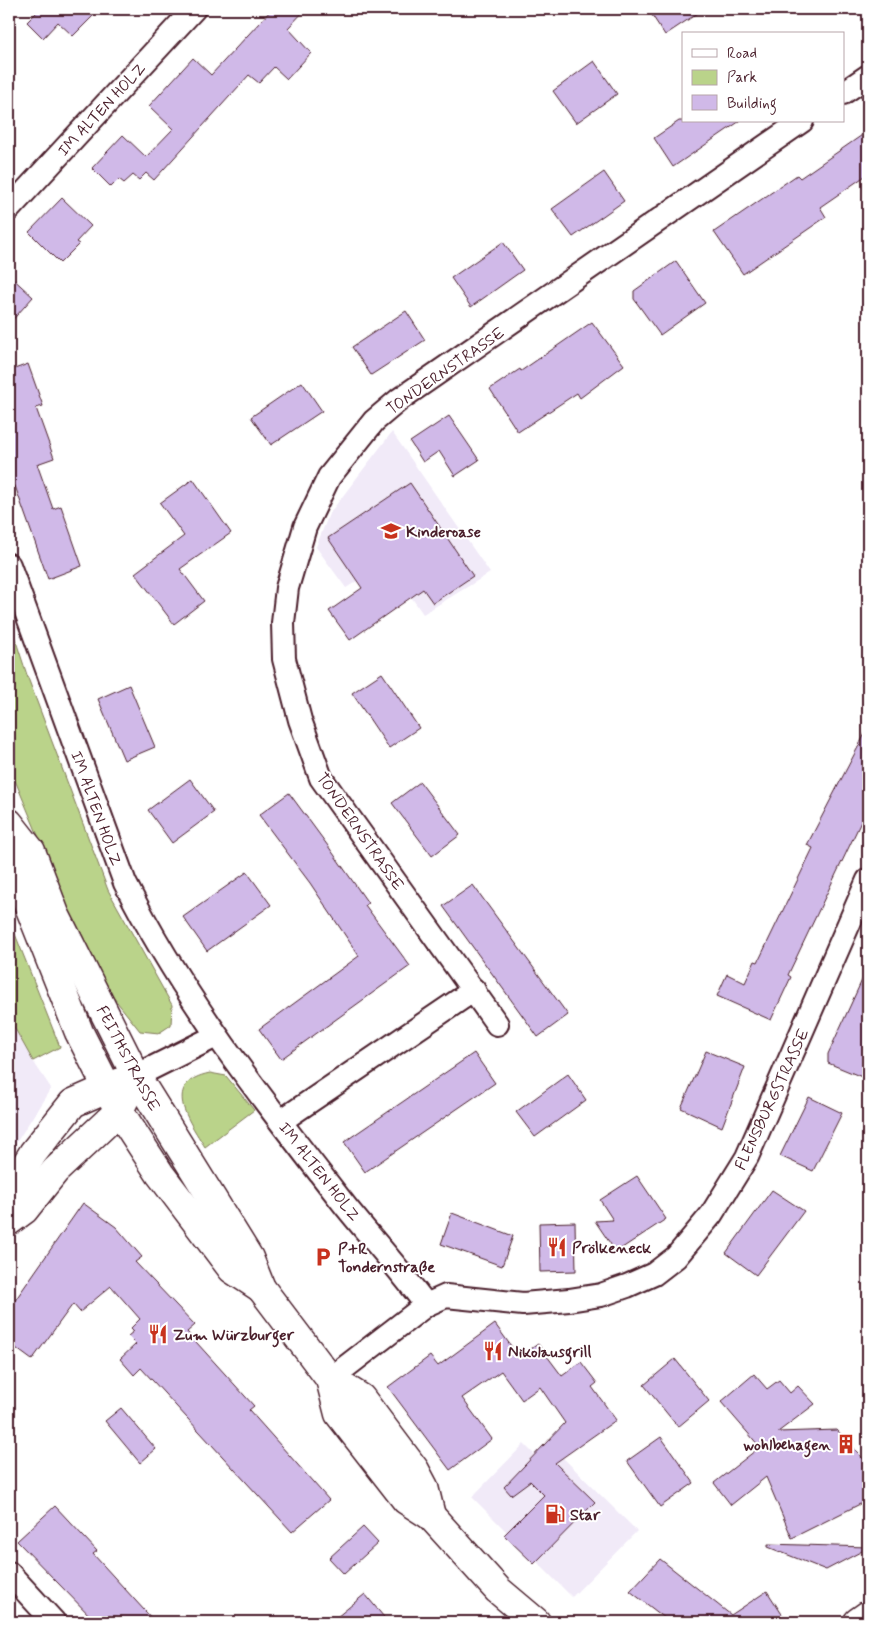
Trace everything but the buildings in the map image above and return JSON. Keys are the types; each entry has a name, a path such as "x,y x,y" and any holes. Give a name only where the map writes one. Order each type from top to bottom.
{"main road":[{"name":"FEITHSTRASSE","path":"9,822 31,851 55,914 136,1076 249,1258 261,1288 330,1379 339,1414 406,1500 431,1516 498,1590 536,1622"},
{"name":"FEITHSTRASSE","path":"9,856 79,1032 119,1111 156,1169 232,1269 261,1288"},
{"path":"9,1192 33,1153 73,1103 136,1076"},
{"path":"9,1221 24,1210 55,1171 119,1111 136,1076"},
{"path":"858,1622 868,1615"}],"street":[{"name":"IM ALTEN HOLZ","path":"9,209 194,9"},
{"path":"844,92 868,76"},
{"name":"TONDERNSTRASSE","path":"497,1024 321,778 303,728 284,659 283,623 287,588 305,527 329,477 374,421 400,399 801,122"},
{"name":"IM ALTEN HOLZ","path":"9,565 124,883 142,916 216,1036 426,1305"},
{"name":"FLENSBURGSTRASSE","path":"330,1379 426,1305 446,1296 523,1304 601,1295 654,1274 676,1257 712,1214 747,1157 868,880"},
{"path":"281,1121 474,990"},
{"path":"136,1076 216,1036"},
{"path":"9,1573 54,1622"}],"shaded area":[{"name":"Kinderoase","path":"392,432 490,573 423,614 387,562 346,588 316,547 329,514"},
{"path":"9,1018 33,1061 51,1088 9,1154"},
{"name":"Star","path":"547,1442 637,1531 572,1597 472,1497 524,1444 534,1454"}],"green space":[{"path":"9,620 28,678 108,890 172,1005 171,1025 159,1033 140,1031 113,997 90,960 9,766"},
{"path":"9,919 60,1047 33,1061 9,1018"},
{"path":"210,1073 226,1076 254,1110 205,1147 186,1114 182,1094 186,1085 195,1078"}],"place":[{"name":"Kinderoase","path":"391,531"},
{"name":"Prölkeneck","path":"557,1247"},
{"name":"P+R Tondernstraße","path":"323,1257"},
{"name":"Zum Würzburger","path":"158,1334"},
{"name":"Nikolausgrill","path":"493,1351"},
{"name":"wohlbehagen","path":"846,1444"},
{"name":"Star","path":"555,1514"}]}
